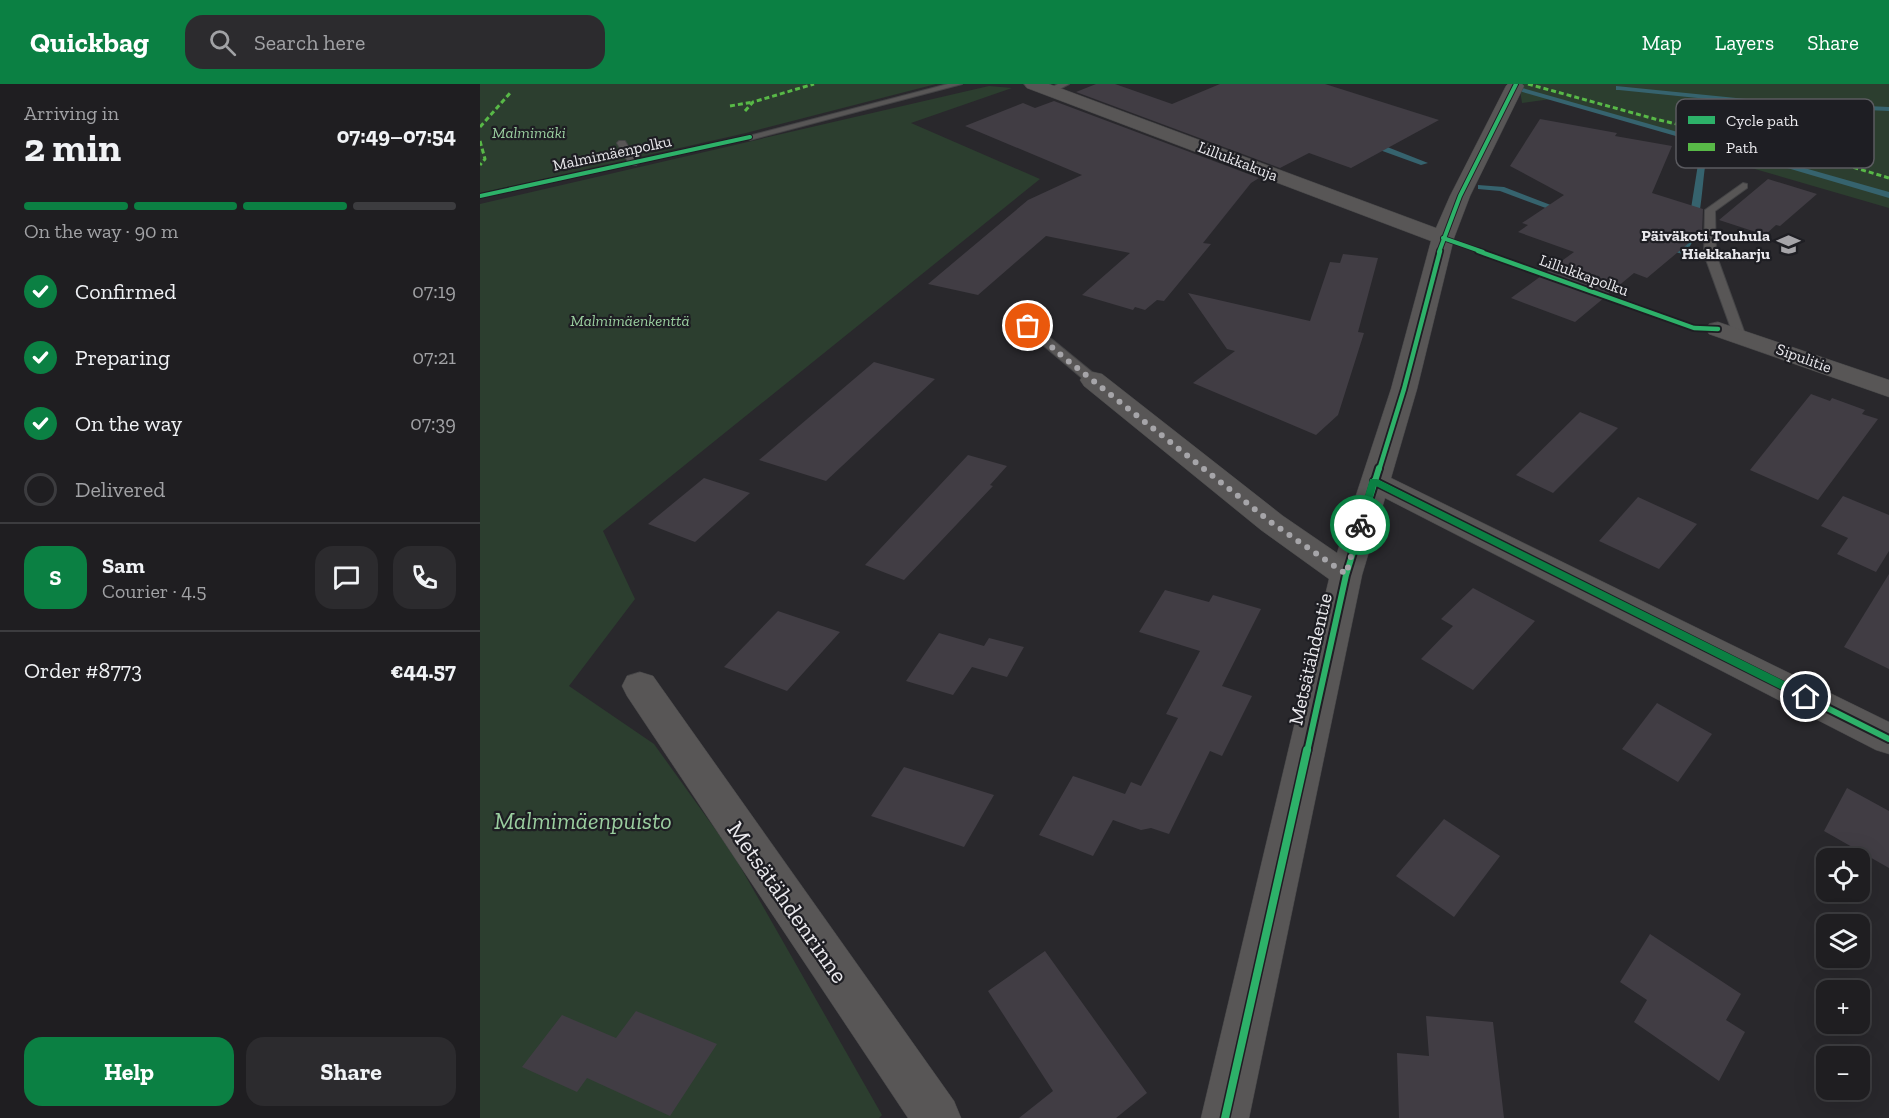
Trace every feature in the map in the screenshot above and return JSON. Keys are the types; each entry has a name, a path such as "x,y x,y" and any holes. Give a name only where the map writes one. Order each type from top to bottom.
{"street":[{"name":"Lillukkakuja","path":"1050,86 1443,238"},
{"name":"Metsätähdentie","path":"1225,1118 1346,574 1404,389 1443,238 1460,196 1515,86"},
{"name":"Sipulitie","path":"1729,332 1889,389"},
{"path":"1093,380 1272,523 1346,574"},
{"path":"1374,481 1889,739"},
{"name":"Metsätähdenrinne","path":"640,686 937,1118"}],"lane":[{"path":"750,137 958,84"},
{"path":"622,142 633,163"},
{"path":"1729,332 1710,254 1710,210 1743,186"},
{"path":"1028,326 1093,380"}],"green space":[{"name":"Malmimäki","path":"480,84 936,84 746,133 480,193"},
{"path":"1519,84 1889,84 1889,208 1751,168 1874,168 1874,99 1676,99 1676,136 1551,99 1522,103"},
{"path":"989,86 1012,88 911,123 1040,179 603,531 635,599 569,686 654,744 733,854 882,1115 879,1118 480,1118 480,204"}],"building":[{"path":"1096,84 1115,84 1172,104 1220,84 1325,84 1439,120 1351,168 1309,153 1280,168 1076,92"},
{"path":"1054,101 1259,178 1251,183 1203,243 1211,244 1164,301 1157,300 1145,310 1135,307 1133,310 1082,295 1130,253 1046,236 978,295 928,284 1028,200 1082,175 965,126 1023,103 1035,108"},
{"path":"1540,119 1672,146 1652,193 1703,209 1702,232 1647,278 1634,273 1575,322 1511,298 1574,252 1518,232 1528,225 1522,223 1564,195 1510,166"},
{"path":"1768,179 1817,194 1780,226 1776,225 1765,235 1719,220"},
{"path":"1343,254 1378,258 1358,332 1364,333 1338,415 1316,435 1193,383 1235,351 1227,349 1188,293 1310,321 1330,262 1340,263"},
{"path":"874,362 935,379 826,481 759,460"},
{"path":"1811,394 1830,401 1832,398 1865,410 1862,414 1878,419 1818,500 1750,470"},
{"path":"1580,412 1618,428 1553,493 1516,475"},
{"path":"968,455 1007,466 990,485 993,486 904,580 865,565"},
{"path":"704,478 750,493 695,542 648,524"},
{"path":"1843,496 1889,515 1889,551 1876,572 1837,554 1848,538 1821,526"},
{"path":"1638,497 1697,524 1659,569 1599,541"},
{"path":"1889,574 1889,669 1844,647"},
{"path":"1473,588 1535,621 1473,690 1421,659 1453,626 1441,619"},
{"path":"1165,590 1209,602 1213,595 1261,609 1222,686 1252,696 1222,756 1210,751 1169,834 1151,828 1141,830 1113,820 1093,856 1039,835 1073,776 1125,794 1131,782 1141,786 1178,718 1166,714 1200,651 1139,632"},
{"path":"778,611 840,632 787,691 724,667"},
{"path":"939,633 984,646 989,638 1024,647 1007,677 972,667 953,695 906,681"},
{"path":"1657,703 1712,734 1678,782 1622,749"},
{"path":"904,767 994,795 964,847 871,816"},
{"path":"1847,788 1889,811 1889,868 1870,857 1870,848 1854,848 1824,831"},
{"path":"1444,819 1500,856 1454,917 1396,876"},
{"path":"1650,934 1741,994 1726,1020 1745,1032 1719,1081 1634,1022 1647,1000 1620,982"},
{"path":"1045,951 1147,1093 1116,1118 1019,1118 1053,1091 988,991"},
{"path":"636,1011 717,1044 670,1116 587,1078 577,1092 522,1067 562,1015 616,1038"},
{"path":"1426,1016 1493,1022 1504,1118 1399,1118 1397,1053 1429,1056"}],"waterway":[{"path":"1619,88 1727,99"},
{"path":"1522,89 1676,133"},
{"path":"1874,108 1889,109"},
{"path":"1369,143 1424,163"},
{"path":"1662,246 1683,251 1691,234 1701,168"},
{"path":"1796,168 1889,195"},
{"path":"1481,187 1501,189 1565,212"}],"marked path":[{"path":"745,111 753,102 814,84"},
{"path":"1528,84 1676,124"},
{"path":"480,127 511,92"},
{"path":"730,106 753,102"},
{"path":"480,141 485,159 480,165"},
{"path":"1856,168 1889,178"}],"cycle path":[{"path":"1225,1118 1346,575 1404,389 1443,238 1460,196 1516,84"},
{"name":"Malmimäenpolku","path":"480,196 750,137"},
{"name":"Lillukkapolku","path":"1443,238 1694,328 1718,329"},
{"path":"1374,481 1889,739"}],"way so far":[{"path":"1028,326 1062,356 1272,523 1346,574 1360,525"}],"place":[{"name":"Päiväkoti Touhula Hiekkaharju","path":"1788,244"}],"route":[{"path":"1360,525 1374,481 1806,697"}],"park label":[{"name":"Malmimäenkenttä","path":"630,320"},
{"name":"Malmimäenpuisto","path":"583,820"}]}
